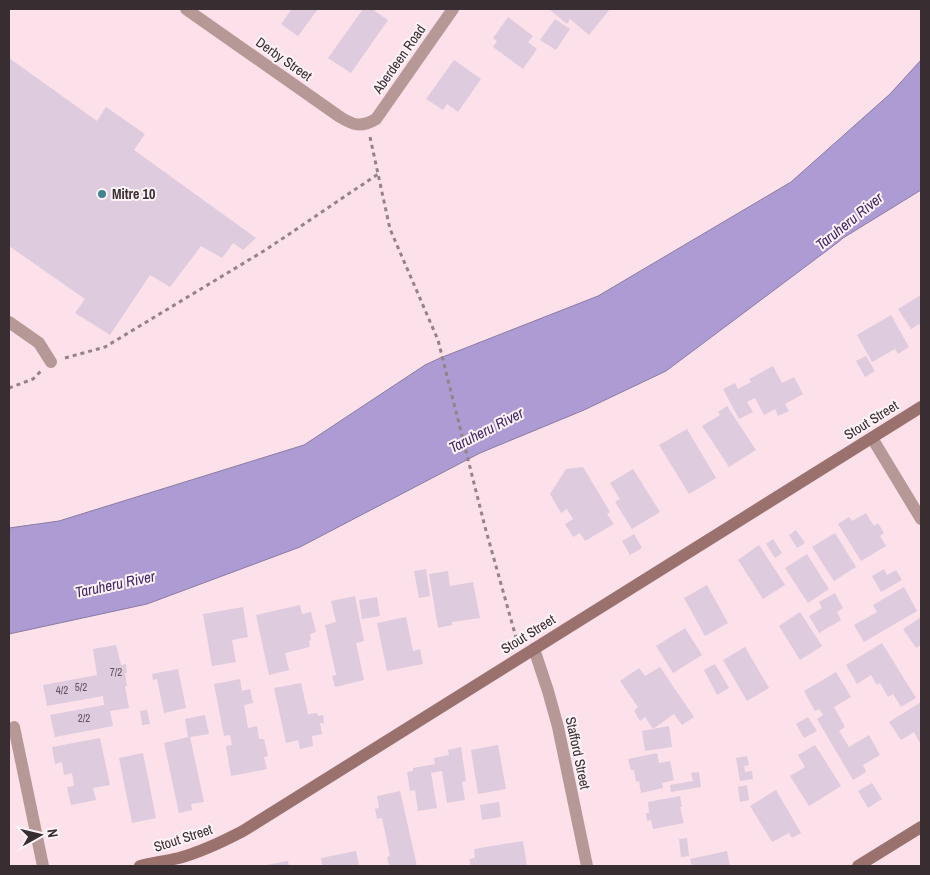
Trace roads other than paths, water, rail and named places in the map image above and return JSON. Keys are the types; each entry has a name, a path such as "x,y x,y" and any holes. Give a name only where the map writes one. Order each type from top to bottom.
{"street":[{"name":"Derby Street","path":"186,9 350,123 358,125 367,124"},
{"name":"Aberdeen Road","path":"367,124 376,119 453,9"},
{"path":"9,322 39,343 51,362"},
{"name":"Stout Street","path":"140,866 200,851 243,831 921,407"},
{"path":"872,438 921,519"},
{"name":"Stafford Street","path":"534,649 558,727 587,866"},
{"path":"14,727 43,866"},
{"path":"858,866 921,827"}],"water":[{"name":"Taruheru River","path":"921,60 921,190 843,238 666,371 584,410 480,453 300,547 147,604 9,634 9,528 59,521 304,445 425,365 598,296 791,182 890,94"}],"place":[{"name":"Mitre 10","path":"102,194"}]}
